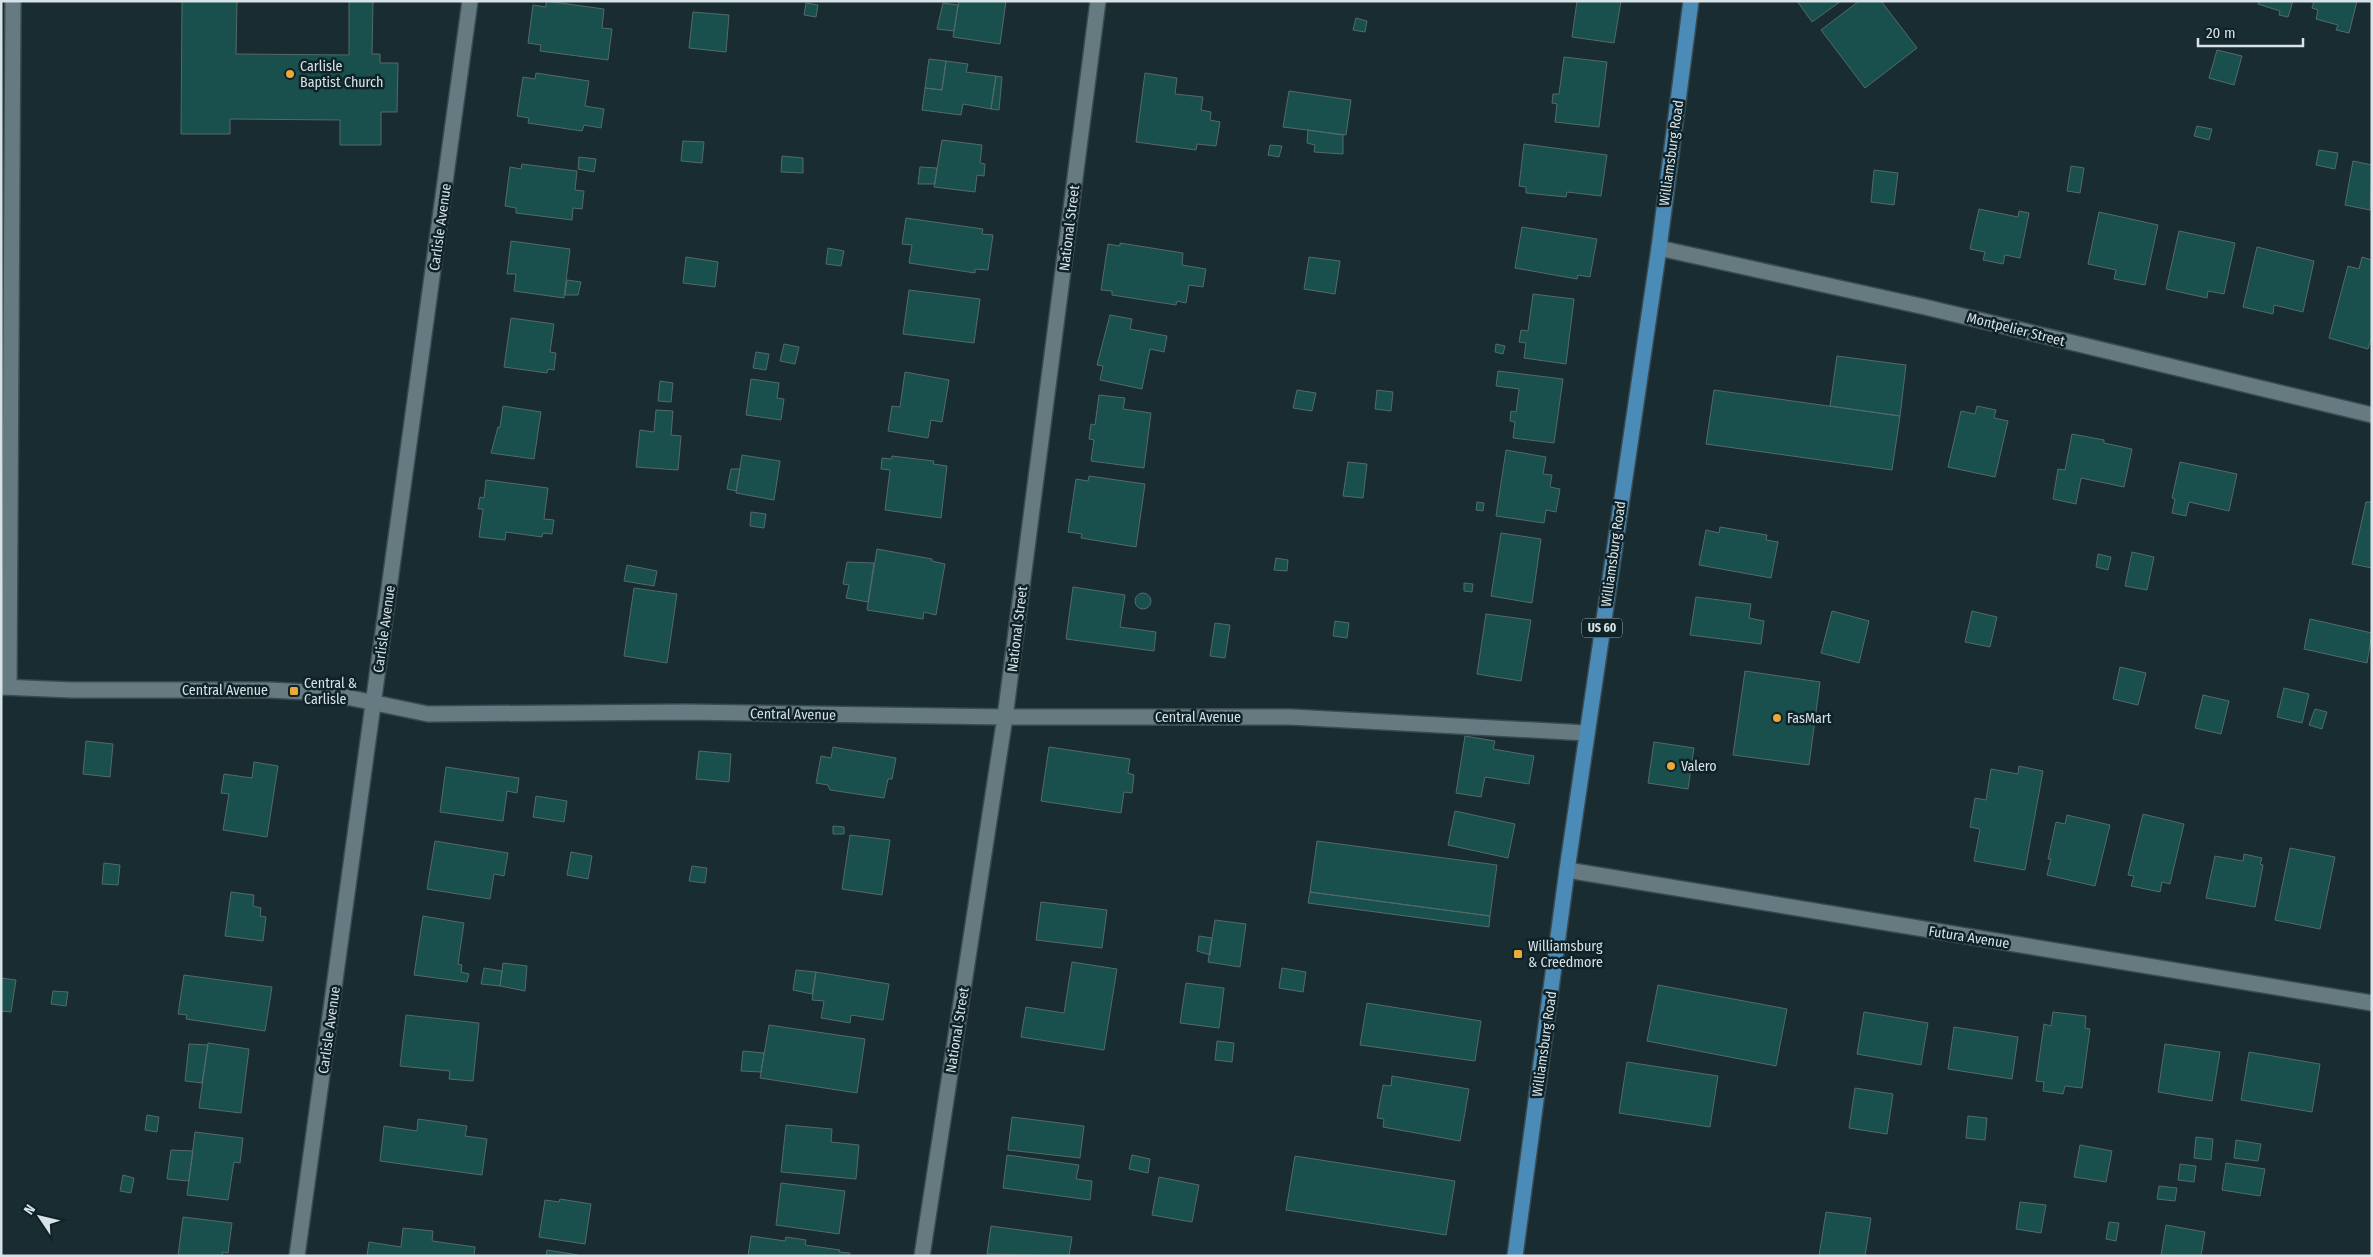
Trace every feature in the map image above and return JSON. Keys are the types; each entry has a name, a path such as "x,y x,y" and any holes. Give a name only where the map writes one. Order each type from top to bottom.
{"main road":[{"name":"Williamsburg Road","path":"1515,1256 1567,870 1658,248 1692,1"}],"street":[{"path":"5,687 13,1"},
{"name":"Carlisle Avenue","path":"297,1256 470,1"},
{"name":"National Street","path":"922,1256 1005,717 1098,1"},
{"name":"Montpelier Street","path":"1658,248 1925,307 2372,415"},
{"name":"Central Avenue","path":"5,687 72,690 294,691 327,693 428,714 686,712 1005,717 1291,717 1587,733"},
{"name":"Futura Avenue","path":"1567,870 2372,1003"}],"building":[{"name":"Carlisle Baptist Church","path":"182,1 237,1 236,54 349,55 349,1 373,1 372,54 380,54 380,63 398,63 397,112 381,112 381,145 340,145 340,120 230,119 230,134 181,134"},
{"path":"546,1 604,9 602,28 612,29 608,60 540,51 541,45 528,43 533,5 546,7"},
{"path":"959,1 1006,1 1000,44 953,37"},
{"path":"1577,1 1621,1 1614,43 1572,37"},
{"path":"1797,1 1841,1 1812,22"},
{"path":"1859,1 1881,1 1917,48 1865,88 1821,30"},
{"path":"2259,1 2293,1 2288,17 2279,15 2280,11 2258,4"},
{"path":"2314,1 2357,1 2349,33 2336,30 2338,25 2316,19 2318,10 2312,8"},
{"path":"806,3 818,5 816,17 804,15"},
{"path":"943,3 958,5 954,31 937,29"},
{"path":"693,12 729,15 726,52 689,48"},
{"path":"1356,18 1367,21 1365,32 1353,30"},
{"path":"2217,50 2242,56 2234,85 2209,78"},
{"path":"1564,57 1607,62 1599,127 1555,122 1557,104 1552,103 1553,94 1559,94"},
{"path":"929,59 946,61 942,90 925,88"},
{"path":"946,61 968,64 966,72 996,76 991,109 963,104 961,115 922,110 925,88 942,90"},
{"path":"536,73 589,81 585,106 604,109 601,128 584,125 582,131 528,123 529,118 517,116 523,77 535,79"},
{"path":"1145,73 1177,78 1175,94 1203,97 1201,110 1211,112 1210,120 1220,122 1216,146 1197,144 1196,150 1136,142"},
{"path":"996,76 1002,77 999,110 991,109"},
{"path":"1289,91 1351,100 1346,135 1283,127"},
{"path":"2197,126 2212,129 2209,140 2194,136"},
{"path":"1308,130 1343,135 1343,154 1314,152 1315,145 1307,143"},
{"path":"942,140 982,145 980,163 985,164 984,176 977,175 975,192 934,187"},
{"path":"683,141 704,142 702,163 681,161"},
{"path":"1524,144 1607,155 1601,196 1567,192 1566,197 1526,193 1526,187 1519,186"},
{"path":"1270,145 1282,146 1279,157 1268,155"},
{"path":"2319,150 2338,153 2335,169 2316,165"},
{"path":"782,156 803,158 803,173 781,172"},
{"path":"579,157 596,159 594,172 578,169"},
{"path":"2353,161 2372,165 2370,210 2345,205"},
{"path":"522,164 577,171 575,190 584,191 582,209 573,208 572,220 516,213 516,208 505,206 510,167 521,169"},
{"path":"2071,166 2084,168 2080,193 2067,191"},
{"path":"920,167 937,168 935,184 918,184"},
{"path":"1874,170 1898,173 1894,205 1871,202"},
{"path":"1979,209 2018,217 2019,211 2029,213 2020,258 2005,255 2003,264 1983,260 1985,252 1970,249"},
{"path":"2099,212 2158,225 2145,285 2114,279 2116,270 2088,264"},
{"path":"906,218 983,229 982,234 993,235 988,270 975,269 975,273 909,263 912,245 902,244"},
{"path":"1522,227 1597,239 1590,277 1578,275 1577,279 1515,268"},
{"path":"2179,231 2235,243 2224,294 2208,291 2207,298 2166,289"},
{"path":"511,241 570,249 564,298 514,291 516,274 507,274"},
{"path":"1120,243 1183,253 1182,265 1206,269 1203,287 1189,285 1186,303 1177,301 1176,305 1112,295 1112,291 1101,290 1108,244 1120,246"},
{"path":"2257,247 2314,261 2303,312 2274,305 2273,314 2243,307"},
{"path":"828,248 844,251 841,266 826,264"},
{"path":"686,257 718,262 715,287 683,283"},
{"path":"1309,257 1340,261 1335,294 1304,289"},
{"path":"2362,257 2372,260 2372,336 2368,349 2329,338 2348,266 2359,269"},
{"path":"567,280 581,282 578,295 565,295"},
{"path":"909,290 980,299 974,343 903,334"},
{"path":"1533,294 1574,299 1566,364 1524,358 1526,343 1519,342 1521,330 1528,331"},
{"path":"1110,315 1132,319 1130,329 1167,336 1164,352 1150,349 1142,389 1100,380 1103,366 1097,365"},
{"path":"511,318 554,324 550,352 556,353 554,370 548,369 547,373 504,367"},
{"path":"784,344 799,347 795,364 780,361"},
{"path":"1496,344 1505,346 1503,354 1495,352"},
{"path":"756,352 769,354 766,370 753,368"},
{"path":"1837,356 1906,365 1900,416 1830,406"},
{"path":"1498,371 1563,379 1554,443 1513,438 1515,422 1510,421 1511,411 1516,412 1519,389 1496,386"},
{"path":"905,372 949,380 942,422 931,420 928,438 888,431 892,406 900,407"},
{"path":"751,379 779,383 777,398 784,399 781,420 746,415"},
{"path":"660,381 673,383 671,402 658,401"},
{"path":"1297,390 1316,393 1312,411 1293,408"},
{"path":"1377,390 1393,392 1391,411 1375,409"},
{"path":"1714,390 1900,416 1892,470 1706,444"},
{"path":"1099,395 1125,398 1123,409 1151,413 1144,468 1091,461 1094,440 1089,439 1091,424 1095,425"},
{"path":"503,406 541,412 534,459 491,453 498,427 500,427"},
{"path":"1977,406 1996,410 1994,418 2008,421 1995,477 1948,467 1961,411 1975,414"},
{"path":"656,410 673,411 671,435 681,436 678,470 636,467 640,430 654,432"},
{"path":"2072,434 2104,440 2104,443 2132,449 2124,487 2081,478 2076,504 2053,499 2058,469 2065,470"},
{"path":"1506,450 1546,457 1543,474 1552,475 1550,487 1560,489 1556,512 1546,510 1544,523 1496,516"},
{"path":"742,455 780,461 774,500 736,493"},
{"path":"892,456 934,461 933,464 947,466 941,518 885,510 890,470 881,469 882,458 891,459"},
{"path":"1348,462 1367,464 1363,498 1343,496"},
{"path":"2180,462 2237,474 2229,511 2189,502 2186,516 2172,513 2175,499 2172,498"},
{"path":"731,469 740,469 736,491 727,489"},
{"path":"1089,476 1145,484 1136,547 1081,538 1082,534 1068,532 1076,479 1088,481"},
{"path":"486,480 548,488 544,519 554,520 552,534 543,533 542,537 506,532 505,540 479,537 483,509 478,509 480,497 484,498"},
{"path":"2372,498 2372,568 2352,564 2366,502 2371,502"},
{"path":"1477,502 1484,503 1483,511 1476,510"},
{"path":"751,512 766,514 764,528 750,526"},
{"path":"1720,527 1767,535 1766,540 1778,542 1771,578 1699,565 1706,530 1719,533"},
{"path":"1501,533 1541,539 1532,603 1491,596"},
{"path":"877,549 932,559 932,561 945,564 936,615 924,612 923,619 867,610"},
{"path":"2132,552 2154,557 2147,590 2125,586"},
{"path":"2098,554 2111,557 2108,570 2096,567"},
{"path":"1276,558 1288,560 1287,571 1274,570"},
{"path":"847,562 874,563 868,602 846,598 849,585 843,584"},
{"path":"627,565 657,571 654,586 624,581"},
{"path":"1464,583 1473,584 1472,592 1464,591"},
{"path":"1073,587 1125,595 1120,627 1156,632 1154,651 1066,639"},
{"path":"634,588 677,594 667,663 624,656"},
{"path":"1140,593 1146,593 1151,598 1149,607 1140,609 1135,604 1135,598"},
{"path":"1696,597 1751,604 1749,618 1764,621 1761,644 1690,635"},
{"path":"1832,611 1869,621 1859,663 1821,653"},
{"path":"1972,611 1997,617 1990,647 1965,642"},
{"path":"1486,614 1531,620 1521,681 1477,674"},
{"path":"2310,619 2372,633 2367,663 2304,649"},
{"path":"1335,621 1349,623 1347,638 1333,636"},
{"path":"1215,623 1230,625 1225,658 1210,656"},
{"path":"2120,667 2146,673 2138,705 2113,699"},
{"name":"FasMart","path":"1745,671 1820,682 1809,765 1733,755"},
{"path":"2284,688 2309,694 2302,723 2277,717"},
{"path":"2203,695 2229,701 2221,734 2195,728"},
{"path":"2315,709 2327,712 2322,729 2309,725"},
{"path":"1465,736 1495,741 1493,749 1534,756 1529,784 1485,777 1481,797 1456,793"},
{"path":"86,741 113,744 110,777 83,774"},
{"name":"Valero","path":"1654,742 1694,748 1688,789 1648,783"},
{"path":"833,747 896,758 892,779 888,779 884,798 830,790 828,785 816,783 821,756 831,758"},
{"path":"1049,747 1130,759 1128,773 1134,775 1132,793 1124,792 1121,813 1041,801"},
{"path":"699,751 731,754 729,782 696,779"},
{"path":"254,762 278,766 267,837 223,830 229,794 221,793 224,774 252,778"},
{"path":"2019,766 2043,771 2025,870 1974,861 1980,829 1970,827 1975,798 1986,800 1991,769 2018,774"},
{"path":"446,767 519,778 517,793 507,791 503,821 440,812"},
{"path":"536,796 567,801 564,822 533,817"},
{"path":"1455,811 1515,824 1508,858 1448,845"},
{"path":"2143,814 2184,824 2170,884 2162,882 2160,892 2131,886 2134,876 2128,875"},
{"path":"2067,815 2110,825 2095,886 2047,875 2051,859 2048,859 2056,822 2065,824"},
{"path":"833,826 844,827 844,834 833,834"},
{"path":"850,835 890,840 882,895 842,889"},
{"path":"435,841 508,853 504,876 494,874 490,899 427,889"},
{"path":"1317,841 1497,865 1490,916 1310,892"},
{"path":"2290,848 2335,857 2320,929 2275,920"},
{"path":"571,852 592,856 588,879 567,875"},
{"path":"2244,854 2262,858 2260,864 2263,865 2255,907 2206,898 2215,856 2243,861"},
{"path":"104,863 120,865 118,885 102,884"},
{"path":"692,866 707,868 705,883 689,881"},
{"path":"231,892 254,895 253,906 261,908 260,916 266,917 263,941 225,936"},
{"path":"1310,892 1490,916 1489,927 1308,903"},
{"path":"1041,902 1107,910 1102,948 1036,940"},
{"path":"423,916 464,923 458,964 462,965 461,972 469,974 467,982 414,975"},
{"path":"1215,920 1246,924 1240,967 1208,962"},
{"path":"1199,936 1212,938 1210,955 1197,951"},
{"path":"1072,962 1117,969 1104,1050 1021,1037 1026,1007 1064,1013"},
{"path":"503,963 527,966 525,991 500,986"},
{"path":"484,968 502,971 500,986 481,984"},
{"path":"1282,968 1306,972 1303,992 1279,988"},
{"path":"796,970 816,972 812,994 793,990"},
{"path":"816,972 889,984 883,1020 851,1015 850,1023 821,1018 824,1001 812,1000"},
{"path":"184,975 272,987 265,1031 186,1019 187,1015 178,1014"},
{"path":"1,978 16,980 11,1012 1,1011"},
{"path":"1186,983 1224,988 1219,1028 1180,1023"},
{"path":"1658,985 1787,1009 1776,1066 1647,1041"},
{"path":"53,991 68,992 66,1006 51,1004"},
{"path":"1367,1003 1481,1021 1475,1061 1360,1045"},
{"path":"1864,1012 1928,1023 1921,1065 1857,1054"},
{"path":"2053,1012 2086,1016 2085,1028 2090,1029 2082,1088 2065,1086 2063,1094 2043,1091 2044,1082 2036,1081 2044,1024 2051,1026"},
{"path":"406,1015 479,1023 473,1081 449,1079 450,1071 400,1066"},
{"path":"769,1025 865,1039 857,1093 760,1078"},
{"path":"1954,1027 2018,1037 2012,1079 1948,1069"},
{"path":"1217,1041 1234,1043 1232,1062 1215,1060"},
{"path":"208,1043 249,1049 241,1113 199,1108"},
{"path":"189,1044 208,1045 202,1083 185,1081"},
{"path":"2165,1044 2220,1052 2212,1101 2158,1092"},
{"path":"743,1051 764,1053 761,1072 741,1071"},
{"path":"2249,1052 2320,1064 2312,1112 2241,1100"},
{"path":"1627,1062 1718,1076 1710,1127 1619,1113"},
{"path":"1392,1076 1469,1089 1460,1141 1383,1127 1384,1119 1377,1118 1383,1085 1391,1086"},
{"path":"1855,1088 1893,1094 1887,1134 1849,1128"},
{"path":"147,1115 159,1117 157,1132 145,1130"},
{"path":"1968,1116 1987,1118 1985,1140 1966,1138"},
{"path":"1012,1117 1084,1126 1080,1158 1008,1150"},
{"path":"418,1119 467,1126 465,1136 487,1139 482,1175 380,1161 384,1126 417,1131"},
{"path":"786,1125 832,1129 831,1142 859,1145 856,1179 781,1172"},
{"path":"195,1132 243,1138 240,1163 234,1162 228,1200 187,1195"},
{"path":"2196,1137 2213,1139 2211,1160 2194,1158"},
{"path":"2236,1140 2261,1144 2258,1161 2234,1158"},
{"path":"2080,1145 2112,1151 2106,1182 2074,1177"},
{"path":"171,1150 193,1151 189,1181 167,1179"},
{"path":"1007,1155 1079,1165 1076,1179 1092,1181 1090,1200 1003,1188"},
{"path":"1132,1155 1150,1159 1148,1173 1129,1169"},
{"path":"1295,1156 1455,1181 1446,1235 1286,1210"},
{"path":"2226,1163 2265,1169 2260,1196 2222,1190"},
{"path":"2180,1164 2196,1166 2194,1182 2178,1180"},
{"path":"123,1175 134,1178 131,1193 120,1191"},
{"path":"1159,1177 1199,1185 1192,1222 1152,1215"},
{"path":"781,1183 845,1191 839,1234 776,1225"},
{"path":"2159,1186 2177,1188 2175,1201 2157,1199"},
{"path":"560,1199 591,1204 585,1244 539,1237 545,1200 559,1202"},
{"path":"2020,1202 2046,1205 2041,1233 2016,1229"},
{"path":"1826,1212 1871,1218 1865,1256 1819,1256"},
{"path":"183,1217 232,1223 228,1253 223,1252 222,1256 178,1256"},
{"path":"2109,1222 2119,1223 2116,1241 2106,1239"},
{"path":"2166,1225 2205,1232 2201,1256 2161,1255"},
{"path":"991,1226 1072,1237 1069,1256 987,1254"},
{"path":"403,1228 433,1231 432,1241 475,1247 474,1256 367,1256 369,1242 401,1247"},
{"path":"751,1236 785,1241 786,1237 806,1240 805,1245 850,1253 849,1256 748,1256"},
{"path":"547,1250 578,1255 578,1256 546,1256"}],"place":[{"name":"Carlisle Baptist Church","path":"290,74"},
{"name":"Central & Carlisle","path":"294,691"},
{"name":"FasMart","path":"1777,718"},
{"name":"Valero","path":"1671,766"},
{"name":"Williamsburg & Creedmore","path":"1518,954"}]}
